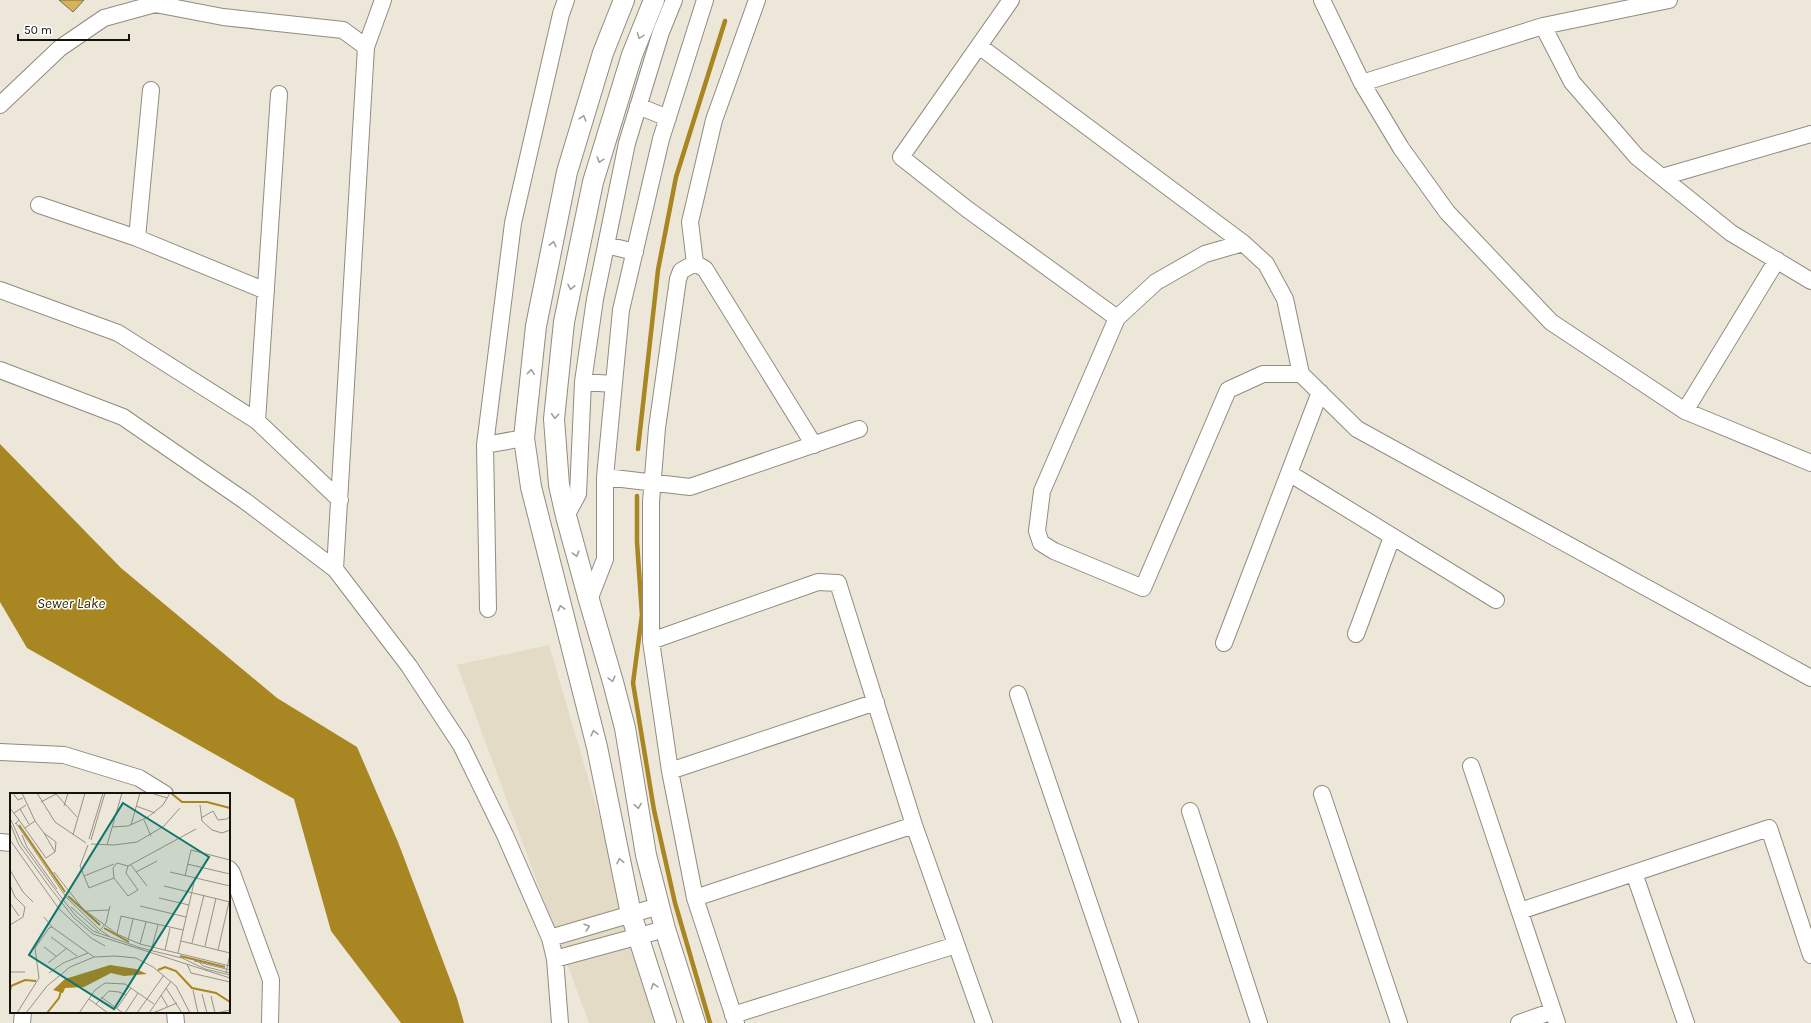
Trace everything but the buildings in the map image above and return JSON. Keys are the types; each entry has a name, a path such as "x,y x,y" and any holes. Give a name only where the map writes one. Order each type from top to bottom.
{"main road":[{"path":"624,0 603,53 567,172 536,326 524,438 531,486 597,747 631,914 666,1023"},
{"path":"654,0 632,55 593,182 564,322 554,419 559,485 566,516 625,728 646,855 665,930 695,1023"}],"street":[{"path":"334,569 340,500 366,47 383,0"},
{"path":"488,609 485,445 513,223 561,14 566,0"},
{"path":"566,516 578,494 583,382 595,299 627,143 661,32 674,0"},
{"path":"589,600 605,559 605,477 621,310 668,118 706,0"},
{"path":"695,263 690,222 691,214 714,120 757,0"},
{"path":"1011,0 901,157 967,210 1118,318"},
{"path":"1322,0 1362,83 1402,148 1447,212 1551,322 1685,411 1811,463"},
{"path":"1362,83 1543,26 1669,0"},
{"path":"0,105 60,48 104,18 155,4 223,17 343,30 366,47"},
{"path":"1543,26 1572,82 1637,157 1731,233 1811,281"},
{"path":"979,46 1243,244 1266,264 1285,299 1301,374 1357,429 1811,678"},
{"path":"137,238 151,90"},
{"path":"257,421 279,94"},
{"path":"638,106 668,118"},
{"path":"1662,177 1811,134"},
{"path":"39,205 137,238 266,291"},
{"path":"1243,244 1205,254 1156,282 1118,318 1042,492 1037,531 1041,543 1054,551 1143,588 1228,390 1263,374 1301,374"},
{"path":"606,245 635,252"},
{"path":"1685,411 1777,260"},
{"path":"695,263 705,269 814,444"},
{"path":"695,263 681,271 678,279 657,428 651,502 651,641 670,772 695,898 735,1019 956,945"},
{"path":"0,290 118,333 257,421 340,500"},
{"path":"0,370 123,417 245,501 334,569 408,666 461,745 505,835 550,938 556,959 560,1023"},
{"path":"583,382 614,384"},
{"path":"1224,643 1320,392"},
{"path":"605,477 652,481 690,487 859,429"},
{"path":"485,445 524,438"},
{"path":"1289,473 1496,600"},
{"path":"1356,634 1392,537"},
{"path":"651,641 818,582 838,583 914,825 984,1023"},
{"path":"1018,694 1130,1023"},
{"path":"670,772 876,702"},
{"path":"0,752 64,755 139,778 163,793"},
{"path":"1471,766 1555,1017 1519,1023"},
{"path":"1322,794 1399,1023"},
{"path":"1190,811 1259,1023"},
{"path":"695,898 914,825"},
{"path":"1520,911 1769,828 1811,955"},
{"path":"0,842 10,843"},
{"path":"230,870 270,980 270,1023"},
{"path":"1634,873 1686,1023"},
{"path":"550,938 659,906"},
{"path":"556,959 665,930"},
{"path":"22,1023 23,1013"},
{"path":"175,1013 176,1023"}],"shaded area":[{"path":"549,645 660,1023 589,1023 457,665"}],"water":[{"name":"Sewer Lake","path":"0,444 121,568 277,698 357,747 398,842 457,998 464,1023 401,1023 331,931 294,799 27,648 0,602"}],"waterway":[{"path":"638,449 658,270 676,177 725,21"},
{"path":"637,496 637,542 642,615 633,683 654,810 675,903 710,1023"}]}
